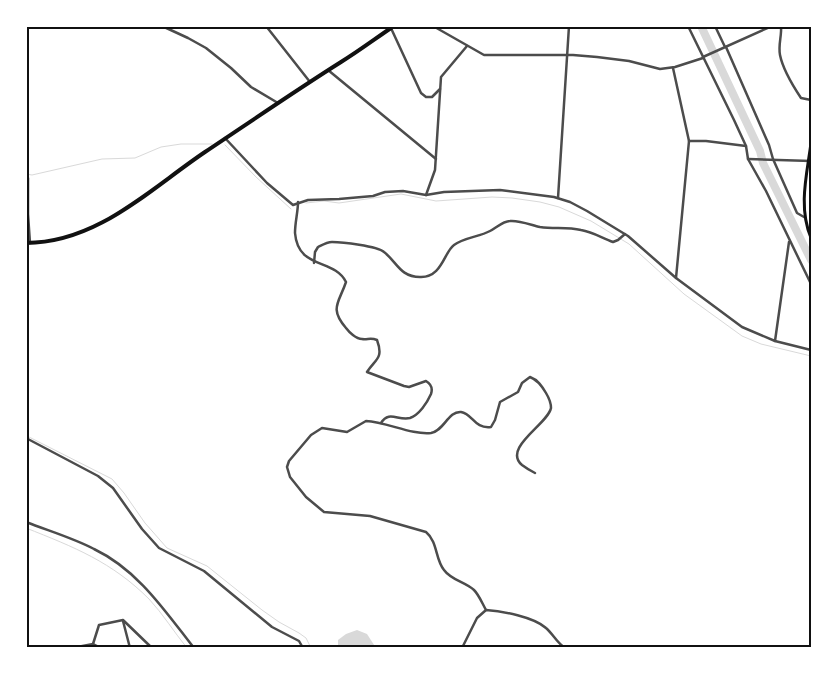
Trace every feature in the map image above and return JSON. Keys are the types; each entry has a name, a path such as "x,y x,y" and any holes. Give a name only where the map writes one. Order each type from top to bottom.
{"main road":[{"path":"28,243 68,237 101,224 391,27"},
{"path":"811,142 804,201 804,217 811,238"}],"street":[{"path":"162,26 206,48 251,87 278,103"},
{"path":"266,26 310,82"},
{"path":"433,26 480,54 489,56 568,55 612,59 660,69 673,68 703,57 772,26"},
{"path":"558,198 570,26"},
{"path":"688,26 746,146 748,158 811,284"},
{"path":"715,26 769,145 772,160 797,213 804,217"},
{"path":"781,26 781,59 792,83 802,98 811,100"},
{"path":"391,27 421,93 426,97 432,97 440,88"},
{"path":"426,195 436,170 441,77 467,46"},
{"path":"673,68 689,140 676,278"},
{"path":"328,70 436,159"},
{"path":"225,138 267,183 293,205 298,202 324,198 339,199 403,191 426,195 444,192 500,190 558,198 586,211 625,234 644,248 676,278 742,327 775,341 811,350"},
{"path":"689,140 746,146"},
{"path":"748,158 810,161"},
{"path":"26,177 28,178 28,243"},
{"path":"298,202 295,234 298,245 304,254 314,262 338,272 346,282 336,310 337,317 348,331 361,339 370,338 376,340 379,352 378,359 367,372 408,387 426,381 430,384 431,393 417,414 409,418 388,416 381,423"},
{"path":"314,262 315,252 318,247 324,244 332,242 356,245 376,248 384,252 403,272 422,278 440,267 454,244 488,232 511,220 548,228 563,227 581,230 613,242 625,234"},
{"path":"775,341 789,240"},
{"path":"486,610 474,590 447,574 442,568 434,542 426,532 370,516 324,512 306,497 290,477 287,467 288,461 317,430 326,428 347,432 366,421 428,433 440,430 454,414 460,412 481,426 491,427 500,402 518,392 522,383 530,377 537,380 551,406 546,417 526,438 517,452 517,458 521,464 536,473"},
{"path":"27,439 98,476 113,488 142,529 159,548 204,571 265,622 299,641 303,648"},
{"path":"26,522 93,548 116,563 143,585 194,648"},
{"path":"460,648 477,618 486,610 498,610 534,620 548,629 565,648"},
{"path":"93,644 100,625 123,620"},
{"path":"123,620 130,648"},
{"path":"123,620 152,648"},
{"path":"75,647 93,644 101,648"}],"shaded area":[{"path":"357,630 367,634 376,648 338,648 338,640 346,634"}],"waterway":[{"path":"701,26 760,151 763,163 811,260"},
{"path":"26,174 32,175 102,159 135,158 161,147 181,144 212,144"},
{"path":"225,145 291,209"},
{"path":"306,203 324,201 339,203 401,194 436,201 492,197 512,198 559,207 591,221 629,244 684,294 742,336 761,344 811,356"},
{"path":"29,437 112,479 145,523 167,548 207,566 262,610 306,638 311,648"},
{"path":"26,528 76,549 121,575 149,599 187,648"}]}
